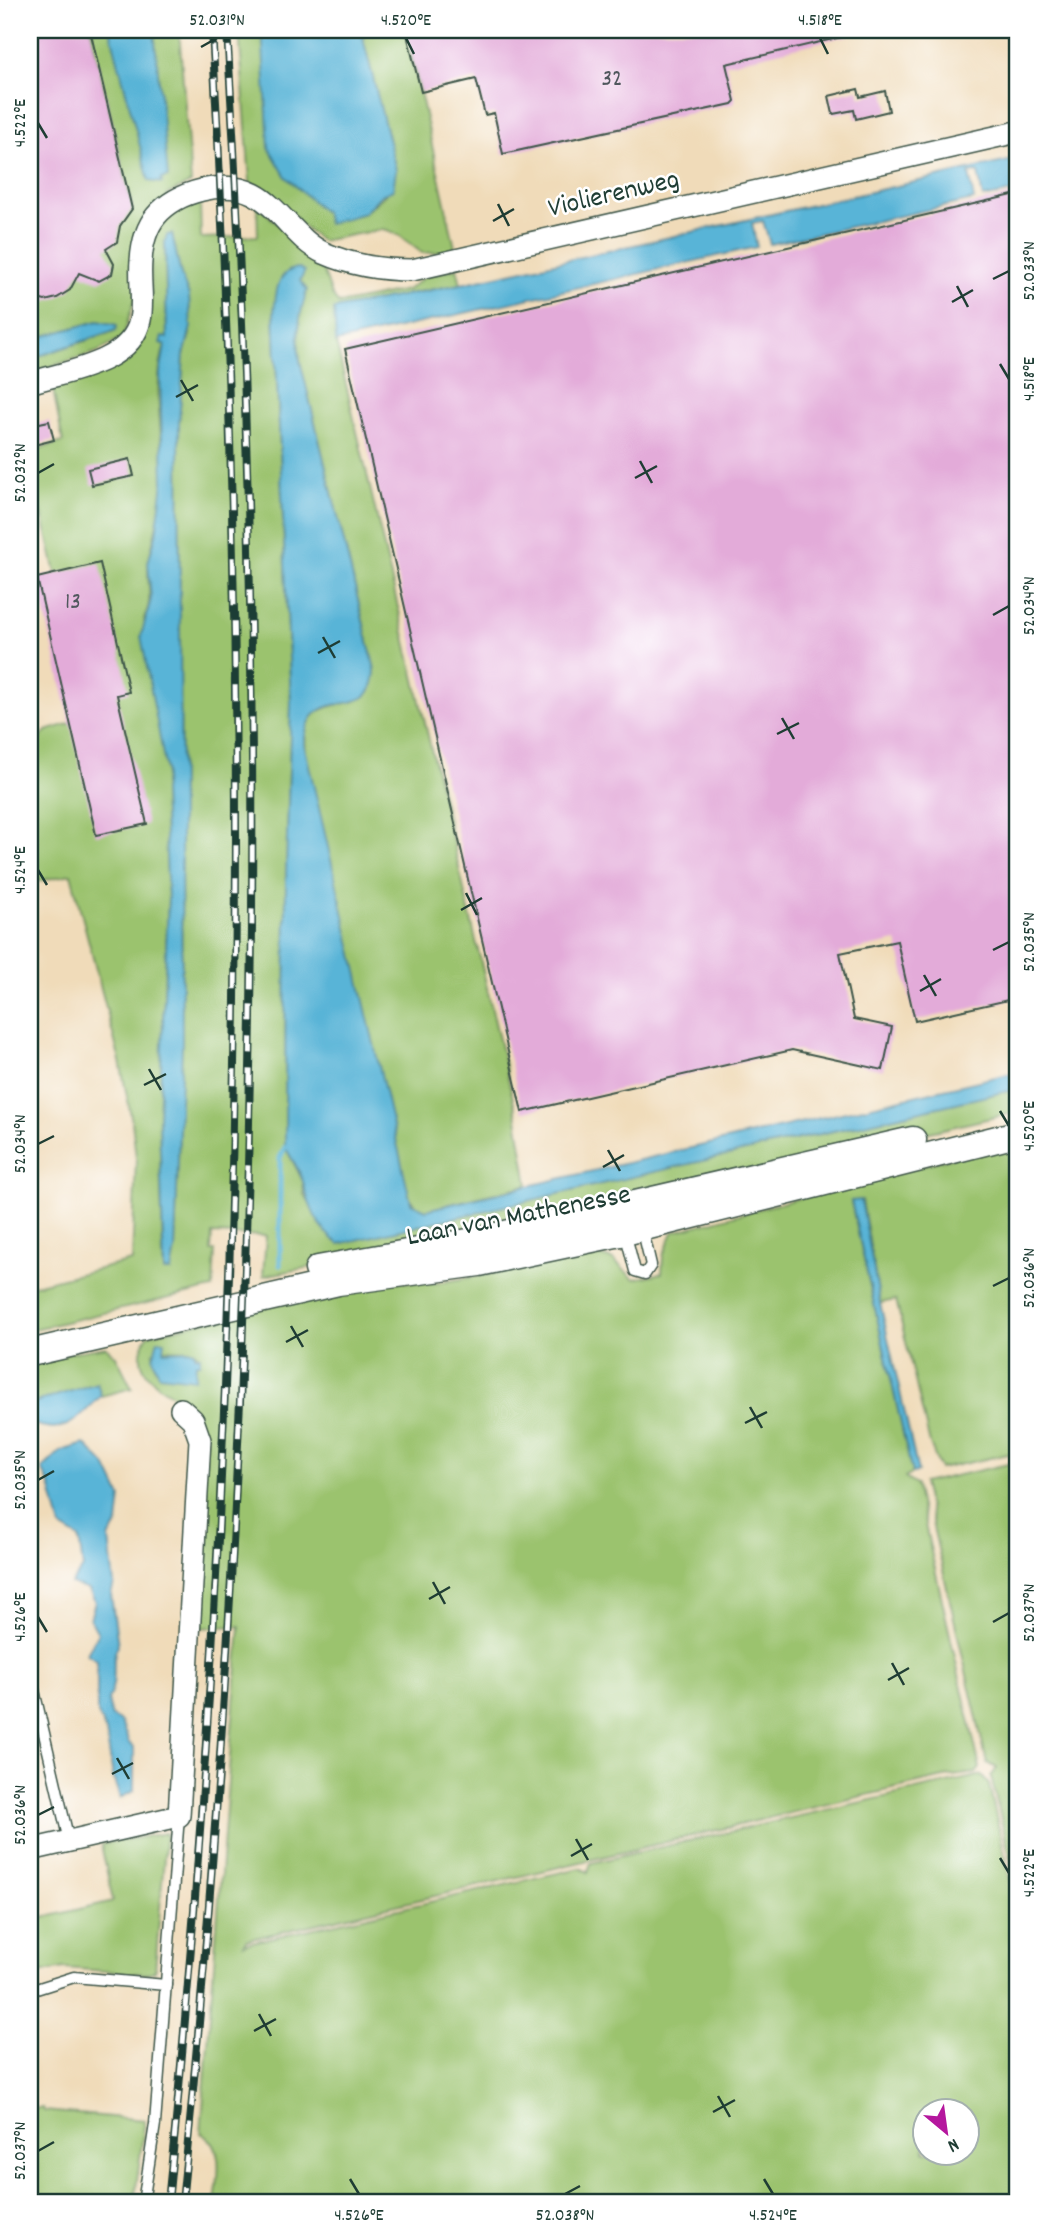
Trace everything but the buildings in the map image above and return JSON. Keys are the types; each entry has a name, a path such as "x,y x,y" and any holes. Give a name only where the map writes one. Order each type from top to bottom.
{"street":[{"name":"Violierenweg","path":"30,383 108,357 124,348 135,335 140,321 141,262 147,231 155,216 191,193 227,188 245,191 267,203 320,251 391,270 412,270 1017,132"},
{"path":"30,1336 319,1269 479,1240 632,1221 786,1170 1017,1116"},
{"name":"Laan van Mathenesse","path":"30,1353 338,1282 479,1263 632,1221 1017,1134"},
{"path":"30,1850 179,1816 200,1440 193,1420 181,1409"}],"lane":[{"path":"30,1673 69,1841"},
{"path":"143,2203 155,2124 179,1816"},
{"path":"30,1991 74,1977 166,1985"}],"green space":[{"path":"90,30 179,30 191,183 168,194 123,337 97,352 30,373 30,359 109,333 116,330 117,325 98,321 30,340 30,233 132,208"},
{"path":"239,30 262,30 314,200 332,222 364,213 387,193 396,170 361,30 406,30 456,252 422,253 400,236 384,229 321,241 250,183"},
{"path":"200,201 201,238 258,236 257,205 321,264 332,295 339,304 407,290 426,276 457,268 461,284 407,294 336,342 516,1112 528,1185 426,1210 417,1208 407,1194 307,763 306,734 312,717 328,707 355,701 375,670 300,361 299,325 307,290 300,281 274,312 291,703 286,871 285,1146 303,1181 304,1195 339,1244 1017,1089 1017,1112 492,1233 263,1276 266,1236 212,1234 211,1251 215,1251 213,1288 30,1330 30,1286 132,1261 136,1158 120,1061 71,874 30,883 30,750 46,731 90,717 30,463 30,451 63,442 52,384 140,344 148,323 151,302 153,242 161,225 175,211","holes":["172,234 181,275 189,296 190,334 184,355 179,423 182,1042 175,1249 170,1271 164,1270 159,1119 168,899 163,791 166,771 144,618 149,603 149,560 163,490 158,394 165,345 161,343 167,339 165,243"]},
{"path":"1017,1140 1017,1452 940,1469 930,1444 896,1300 880,1303 862,1200 851,1202 912,1473 905,1478 916,1485 980,1768 976,1773 944,1777 247,1940 244,1944 580,1868 588,1872 591,1863 982,1775 989,1785 1017,1910 1017,2203 215,2203 217,2155 209,2139 201,2133 240,1626 197,1628 191,1407 160,1386 144,1369 142,1348 148,1335 372,1281 437,1283 591,1253 613,1260 634,1279 662,1273 663,1256 673,1232","holes":["157,1349 193,1350 200,1356 196,1363 156,1370 153,1353"]},
{"path":"106,1347 116,1356 132,1388 101,1396 97,1383 30,1404 30,1359"},
{"path":"1017,1462 1017,1886 991,1777 997,1768 987,1763 923,1483"},
{"path":"166,1833 155,1971 145,1974 64,1968 30,1975 30,1921 113,1901 101,1844"},
{"path":"43,2108 44,2111 145,2120 134,2203 30,2203 30,2109"}],"water":[{"path":"110,30 154,30 168,177 161,179 162,183 149,181"},
{"path":"262,30 361,30 396,170 393,190 381,195 364,213 328,224 325,213 286,177 269,148"},
{"path":"1017,159 1017,191 983,198 978,172 969,173 974,200 770,244 763,221 752,223 757,247 336,342 334,309 461,284"},
{"path":"172,234 181,275 189,296 191,327 184,355 179,423 182,1042 175,1249 171,1271 164,1271 159,1119 168,899 163,791 166,771 141,636 151,599 148,562 156,535 163,482 160,374 165,345 160,343 162,337 167,338 165,242 167,235"},
{"path":"299,268 305,271 300,281 307,290 299,325 300,361 375,670 372,687 364,697 317,712 309,724 304,744 411,1203 426,1210 1017,1072 1017,1089 339,1244 325,1232 315,1217 300,1173 285,1147 286,871 291,703 274,312 282,278 291,270"},
{"path":"98,321 117,325 116,330 30,359 30,340"},
{"path":"861,1200 880,1303 918,1472 912,1473 851,1201"},
{"path":"158,1340 165,1341 164,1351 193,1350 196,1356 200,1356 200,1363 196,1363 195,1379 159,1375 153,1358"},
{"path":"97,1383 101,1396 70,1424 53,1428 30,1423 30,1404"},
{"path":"85,1444 107,1467 121,1497 118,1523 109,1538 114,1584 111,1595 118,1645 108,1700 112,1717 121,1722 129,1743 134,1747 134,1791 120,1798 113,1777 106,1732 97,1712 97,1660 87,1654 98,1633 90,1619 95,1602 89,1590 71,1584 83,1568 79,1538 61,1527 50,1485 42,1469 61,1451"}],"waterway":[{"path":"280,1265 280,1158 285,1147"}],"railway":[{"path":"168,2203 192,1932 211,1661 225,1389 233,1118 236,846 233,574 225,302 212,30"},
{"path":"182,2203 207,1932 226,1661 240,1390 249,1118 252,846 250,574 241,302 227,30"}]}
